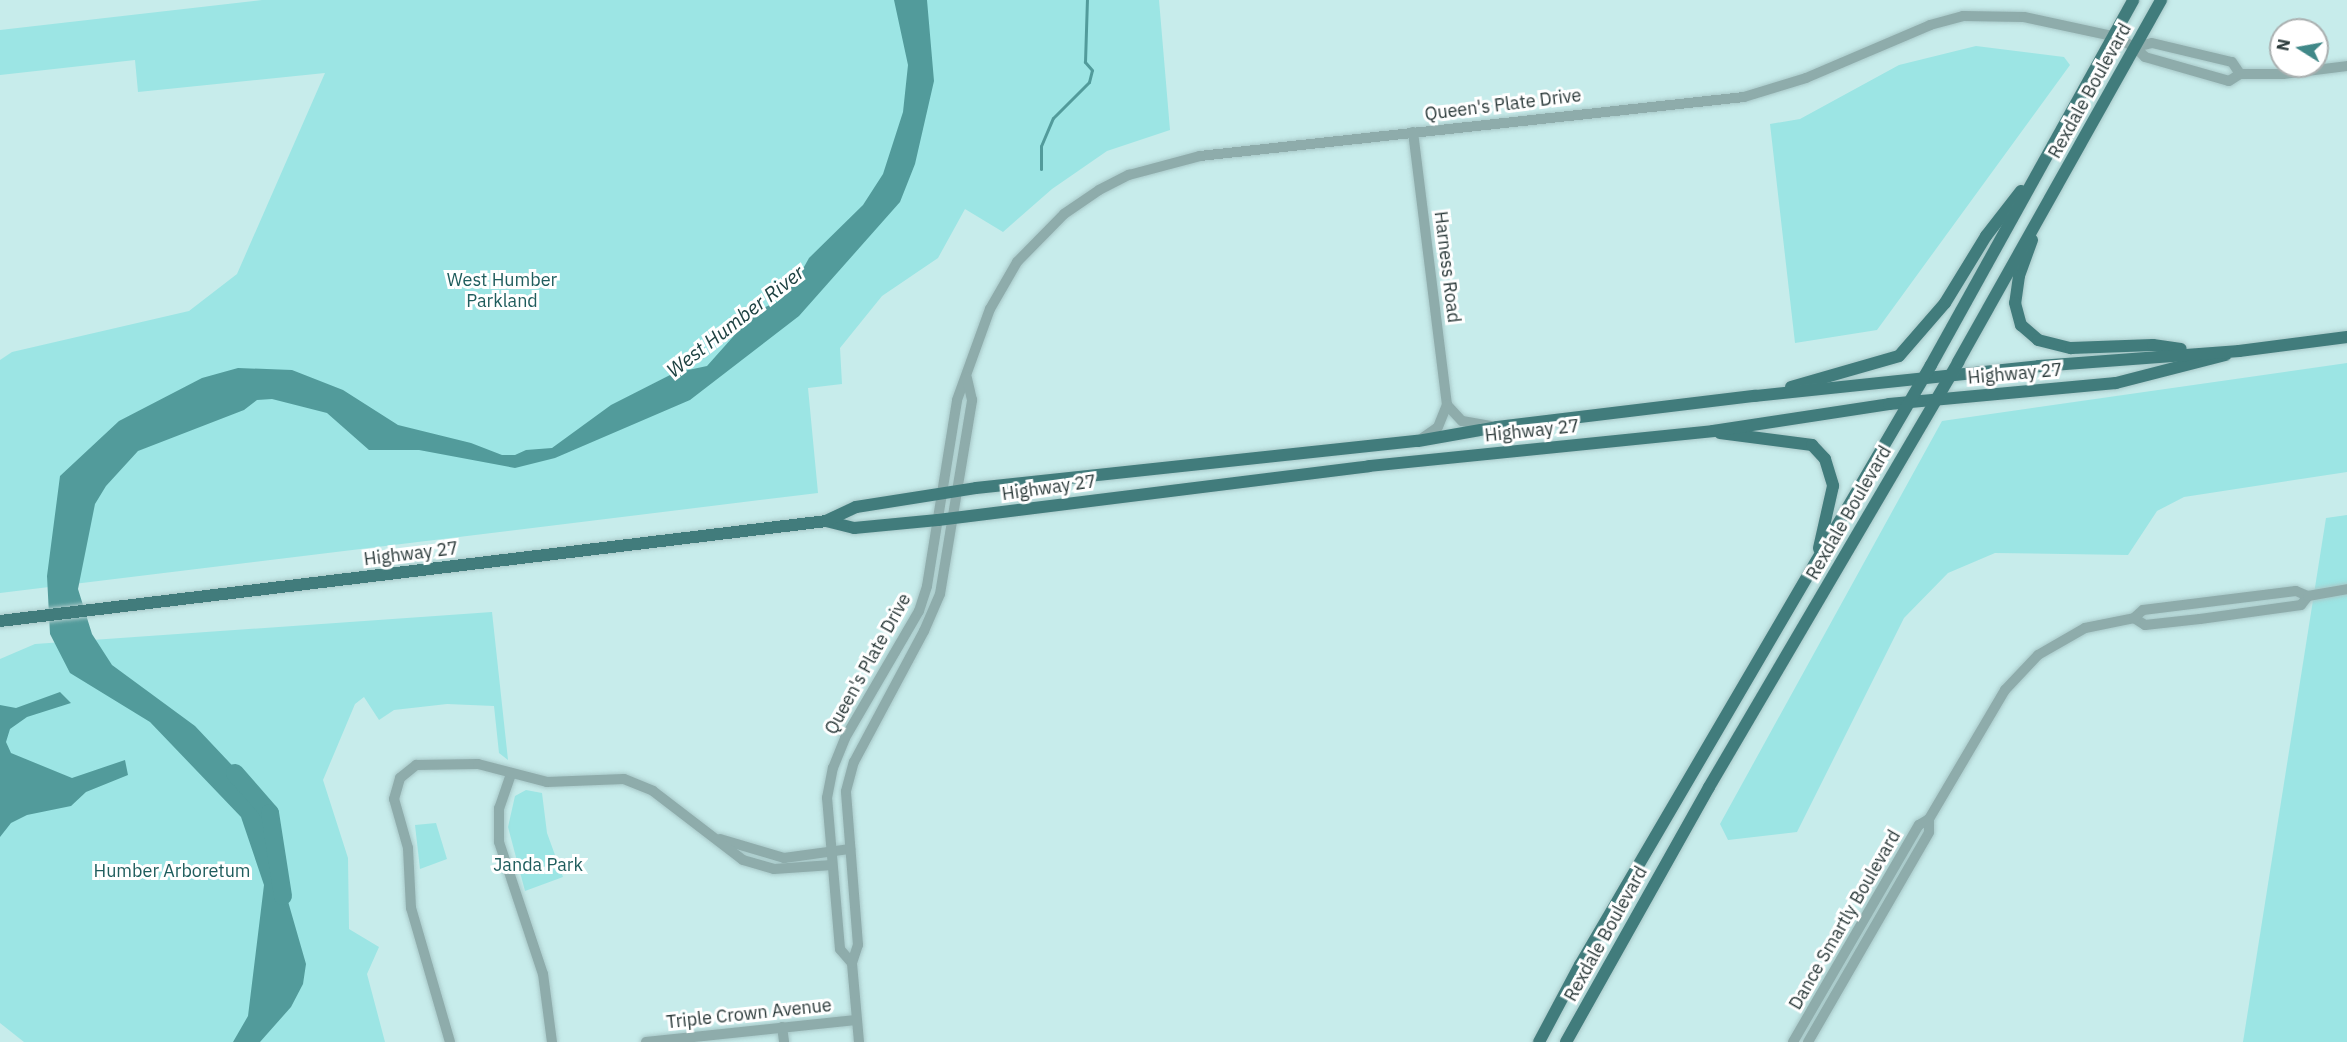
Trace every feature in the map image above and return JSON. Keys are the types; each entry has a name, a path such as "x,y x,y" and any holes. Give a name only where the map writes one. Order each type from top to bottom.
{"main road":[{"name":"Rexdale Boulevard","path":"1539,1042 1580,965 1923,380 2133,0"},
{"name":"Rexdale Boulevard","path":"1566,1042 1936,399 2161,0"},
{"path":"1755,396 1899,356 1945,303 1986,236 2042,163"},
{"path":"2036,223 2015,303 2021,325 2038,340 2071,348 2153,345 2200,352"},
{"name":"Highway 27","path":"0,621 826,521 856,507 943,492 1418,441 1497,427 1755,396 2200,352 2239,351 2347,337"},
{"name":"Highway 27","path":"826,521 854,528 938,520 1368,466 1713,431 1909,402 2116,383 2239,351"},
{"path":"1713,431 1812,445 1825,459 1833,486 1814,567"}],"street":[{"name":"Queen's Plate Drive","path":"852,963 840,949 827,798 833,768 845,738 919,611 927,586 957,400 967,378 982,327 1017,262 1064,214 1098,190 1129,175 1200,156 1744,97 1806,78 1930,25 1963,16 2024,16 2112,36 2135,46 2145,57 2229,81 2240,74 2283,74 2347,66"},
{"name":"Queen's Plate Drive","path":"2135,46 2152,43 2232,62 2240,74"},
{"name":"Harness Road","path":"1413,132 1447,405"},
{"name":"Queen's Plate Drive","path":"859,1042 852,963 858,945 846,791 854,762 940,594 959,491 972,400 967,378"},
{"path":"1418,441 1438,427 1447,405 1462,421 1497,427"},
{"name":"Dance Smartly Boulevard","path":"1808,1042 1929,832 1929,819 2005,690 2026,666 2061,640 2085,628 2134,618 2144,610 2296,591 2308,596 2347,589"},
{"name":"Dance Smartly Boulevard","path":"2134,618 2145,625 2190,620 2301,605 2308,596"},
{"path":"877,685 891,693"},
{"path":"450,1042 411,908 408,849 395,791 405,772 421,763 478,764 547,782 624,779 653,791 720,838 743,860 774,869 832,865"},
{"path":"511,774 498,816 499,842 543,974 552,1042"},
{"name":"Dance Smartly Boulevard","path":"1793,1042 1918,825 1929,819"},
{"path":"720,838 784,858 850,849"},
{"name":"Triple Crown Avenue","path":"646,1042 856,1020"},
{"path":"782,1027 784,1042"}],"green space":[{"name":"West Humber Parkland","path":"262,0 1159,0 1170,130 1107,151 1052,189 1003,232 965,209 938,258 882,296 840,348 842,384 808,388 818,493 0,593 0,360 12,352 189,311 237,274 325,73 138,92 135,60 0,75 0,30"},
{"path":"1976,46 2064,57 2070,65 1877,330 1795,343 1770,124 1800,119 1899,65"},
{"path":"2347,363 2347,472 2184,497 2157,511 2128,555 1995,553 1948,573 1904,618 1797,832 1728,840 1720,824 1942,421"},
{"path":"2347,515 2347,1042 2243,1042 2326,518"},
{"name":"Humber Arboretum","path":"492,612 508,760 499,753 494,706 447,704 394,710 379,720 364,697 355,704 323,780 348,858 349,929 379,947 367,974 385,1042 24,1042 0,1023 0,659 35,644"},
{"name":"Janda Park","path":"526,790 542,793 547,833 563,877 525,891 508,827 515,796"},
{"path":"436,823 447,859 420,869 415,825"}],"shaded area":[{"path":"894,0 927,0 934,81 915,164 900,202 799,316 690,400 555,458 515,468 419,450 369,450 327,413 272,399 257,400 244,410 138,451 106,486 95,504 78,589 92,634 112,665 195,726 245,779 277,844 279,870 306,964 303,984 291,1007 260,1042 233,1042 248,1016 264,885 241,817 150,722 70,673 50,634 47,576 60,476 119,421 202,378 238,368 292,370 343,390 398,425 471,443 502,455 515,455 526,450 552,448 611,405 674,373 707,366 756,311 777,302 795,283 809,258 863,205 883,174 903,112 908,65"},
{"path":"60,692 71,703 27,717 10,729 6,742 11,753 72,778 125,760 128,775 86,792 71,806 27,815 11,823 0,837 0,705 16,708"}],"waterway":[{"path":"1041,169 1041,146 1053,118 1089,82 1092,70 1085,62 1087,0"},
{"name":"West Humber River","path":"235,773 270,813 283,896"}]}
